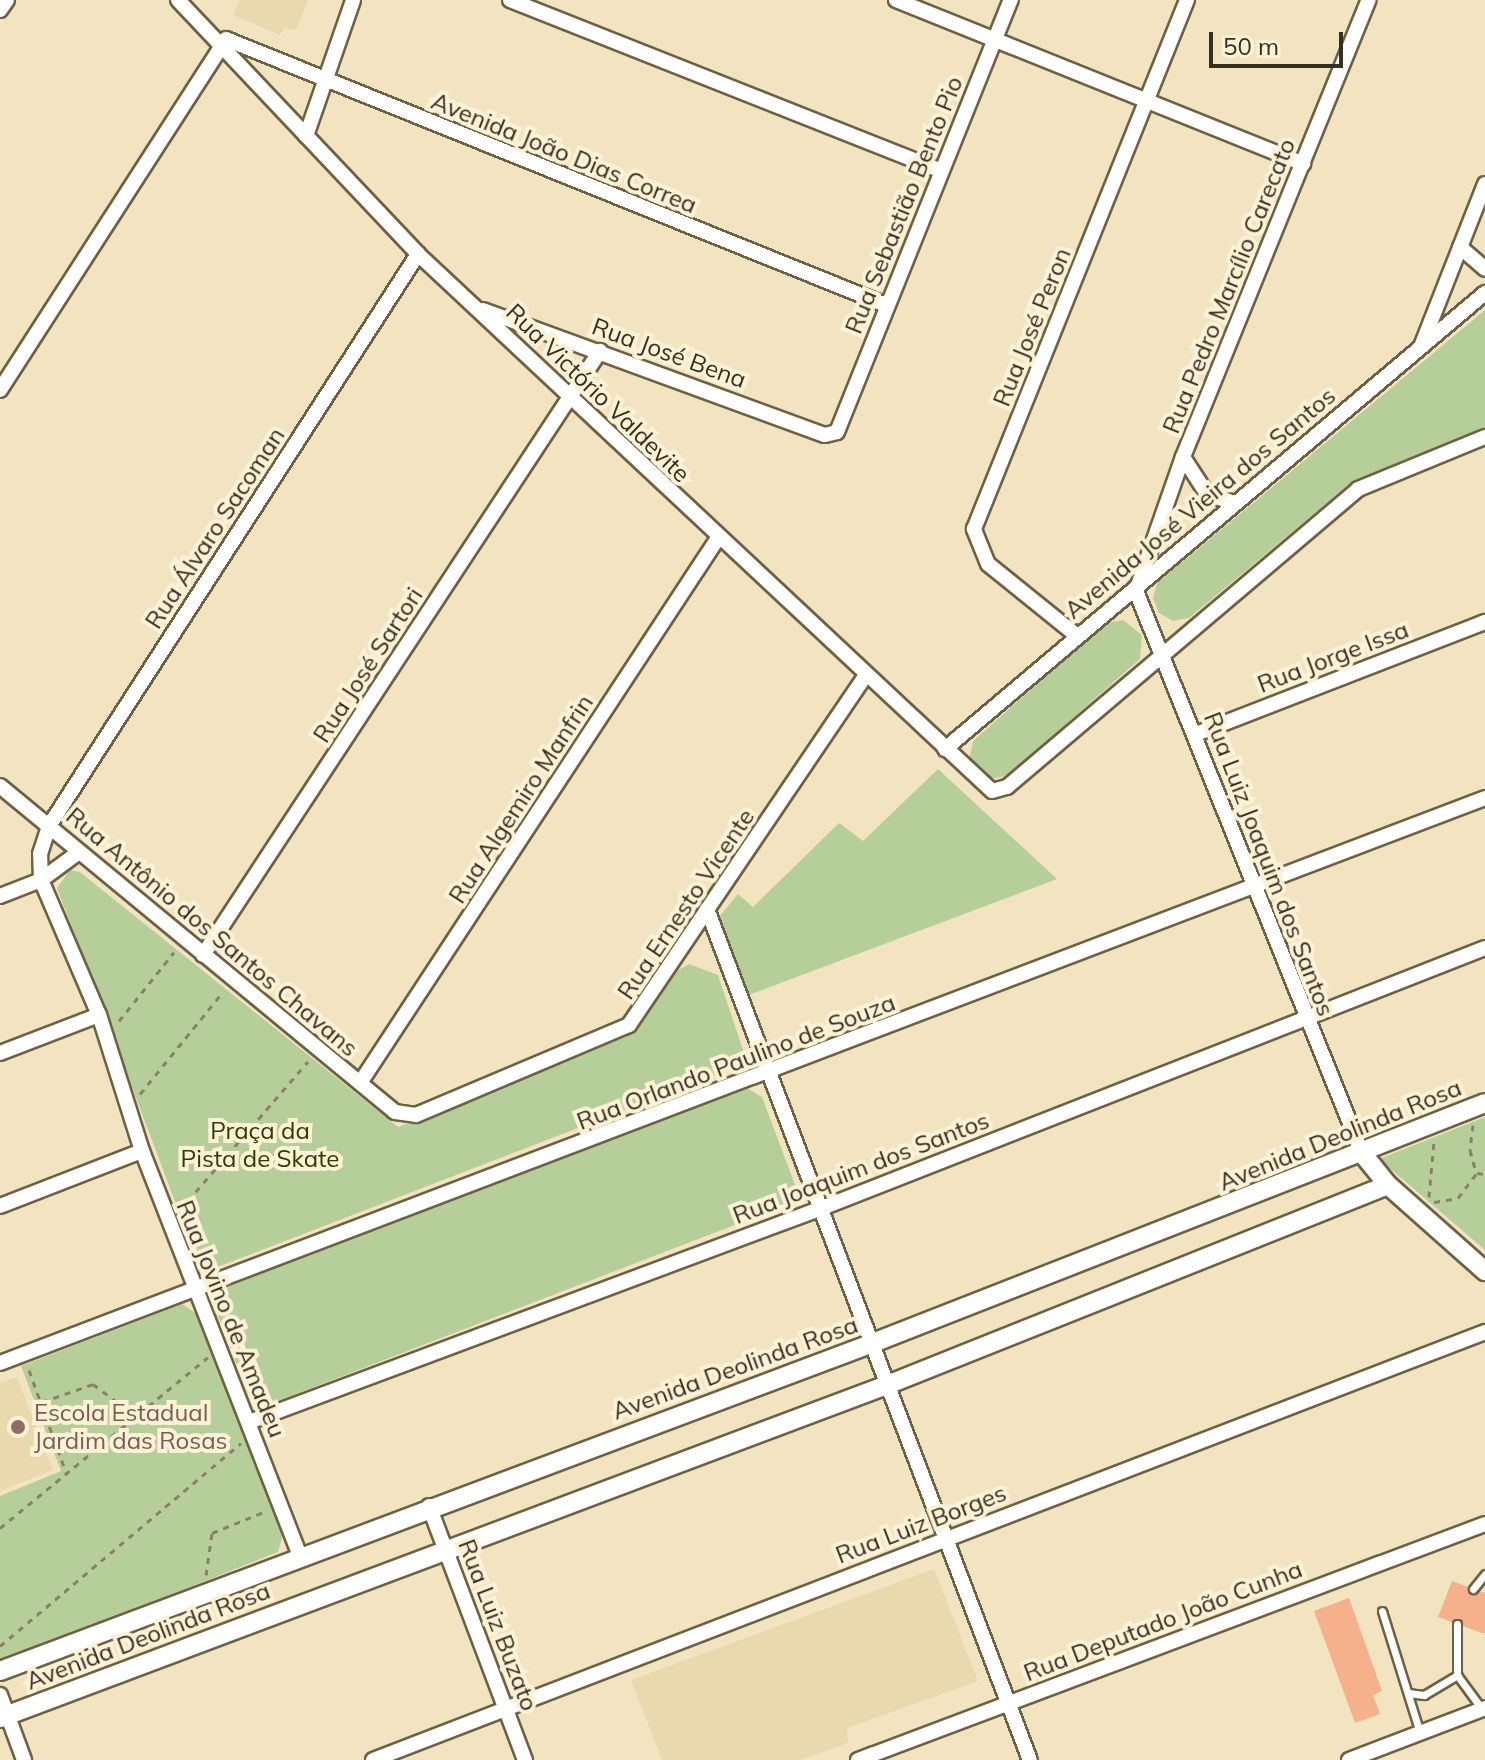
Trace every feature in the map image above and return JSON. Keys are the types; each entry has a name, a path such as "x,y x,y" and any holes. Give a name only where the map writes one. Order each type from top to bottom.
{"street":[{"path":"0,9 7,0"},
{"name":"Rua Victório Valdevite","path":"178,0 224,43 306,136 418,254 479,308 569,400 988,790 1007,787 1163,650"},
{"path":"306,136 353,0"},
{"path":"510,0 939,170"},
{"path":"896,0 1303,164"},
{"name":"Rua Sebastião Bento Pio","path":"842,428 939,170 1011,0"},
{"name":"Rua José Peron","path":"1076,635 988,564 974,529 1187,0"},
{"name":"Rua Pedro Marcílio Carecato","path":"1136,591 1183,457 1369,0"},
{"path":"0,390 224,43"},
{"name":"Avenida João Dias Correa","path":"224,43 886,305"},
{"path":"1421,347 1485,184"},
{"path":"1460,247 1485,269"},
{"name":"Rua Álvaro Sacoman","path":"49,826 418,254"},
{"name":"Avenida José Vieira dos Santos","path":"945,749 1076,635 1136,591 1234,503 1485,293"},
{"name":"Rua José Bena","path":"479,308 825,435 842,428"},
{"name":"Rua José Sartori","path":"203,955 600,351"},
{"path":"1163,650 1358,489 1485,437"},
{"path":"1183,457 1207,494 1234,503"},
{"name":"Rua Algemiro Manfrin","path":"360,1083 718,538"},
{"name":"Rua Luiz Joaquim dos Santos","path":"1136,591 1163,650 1304,1018 1362,1153"},
{"name":"Rua Jorge Issa","path":"1196,734 1485,622"},
{"name":"Rua Ernesto Vicente","path":"395,1112 416,1115 619,1032 636,1018 866,675"},
{"name":"Rua Antônio dos Santos Chavans","path":"0,786 395,1112"},
{"name":"Rua Orlando Paulino de Souza","path":"0,1363 768,1075 1251,884 1485,798"},
{"path":"41,880 49,826"},
{"path":"0,896 41,880 79,852"},
{"name":"Rua Jovino de Amadeu","path":"41,880 99,1015 142,1151 169,1224 198,1289 300,1556"},
{"path":"707,909 1030,1760"},
{"name":"Rua Joaquim dos Santos","path":"251,1428 1485,948"},
{"path":"0,1053 99,1015"},
{"name":"Avenida Deolinda Rosa","path":"0,1671 429,1506 873,1343 1485,1103"},
{"path":"0,1206 142,1151"},
{"path":"1362,1153 1388,1185 1485,1271"},
{"name":"Avenida Deolinda Rosa","path":"4,1717 445,1548 887,1385 1388,1185"},
{"name":"Rua Luiz Borges","path":"373,1760 1485,1332"},
{"name":"Rua Luiz Buzato","path":"429,1506 525,1760"},
{"name":"Rua Deputado João Cunha","path":"858,1760 1485,1524"},
{"path":"0,1695 4,1717 24,1760"},
{"path":"1349,1760 1484,1709"}],"lane":[{"path":"1473,1589 1485,1574"},
{"path":"1382,1611 1420,1733"},
{"path":"1457,1624 1457,1675 1484,1709"},
{"path":"1408,1693 1424,1695 1457,1675"}],"path":[{"path":"107,1037 183,939"},
{"path":"129,1107 233,979"},
{"path":"169,1224 318,1049"},
{"path":"1474,1121 1470,1150 1477,1173"},
{"path":"1420,1142 1434,1137 1429,1202"},
{"path":"1477,1173 1485,1174"},
{"path":"1429,1202 1458,1198 1477,1173"},
{"path":"1419,1194 1440,1212"},
{"path":"0,1528 133,1414 220,1347"},
{"path":"23,1354 66,1472"},
{"path":"41,1403 93,1384 133,1414"},
{"path":"0,1646 251,1428"},
{"path":"204,1593 212,1533 281,1505"}],"shaded area":[{"path":"240,0 308,0 296,30 284,28 280,35 233,15"},
{"name":"Escola Estadual Jardim das Rosas","path":"17,1377 53,1470 0,1491 0,1383"},
{"path":"934,1569 978,1681 847,1728 848,1743 800,1760 662,1760 631,1680"}],"green space":[{"path":"1485,310 1485,428 1347,486 1189,618 1173,621 1159,613 1153,598 1157,583"},
{"path":"1123,620 1142,635 1140,659 1008,775 988,780 969,761 973,741 1106,623"},
{"path":"938,769 1057,879 749,995 719,917 738,894 753,907 839,823 863,841"},
{"name":"Praça da Pista de Skate","path":"70,870 80,872 398,1127 635,1031 673,973 689,964 718,975 745,1056 734,1068 220,1266 208,1265 194,1252 57,888"},
{"path":"745,1087 762,1097 797,1190 789,1204 270,1404 248,1394 215,1308 226,1287"},
{"path":"1485,1117 1485,1250 1379,1159"},
{"path":"182,1304 197,1314 283,1534 278,1552 0,1663 0,1496 61,1471 21,1366"}],"building":[{"path":"1452,1581 1485,1593 1485,1634 1438,1617"},
{"path":"1349,1598 1382,1691 1373,1695 1380,1714 1355,1723 1314,1611"}],"place":[{"name":"Escola Estadual Jardim das Rosas","path":"18,1427"}]}
